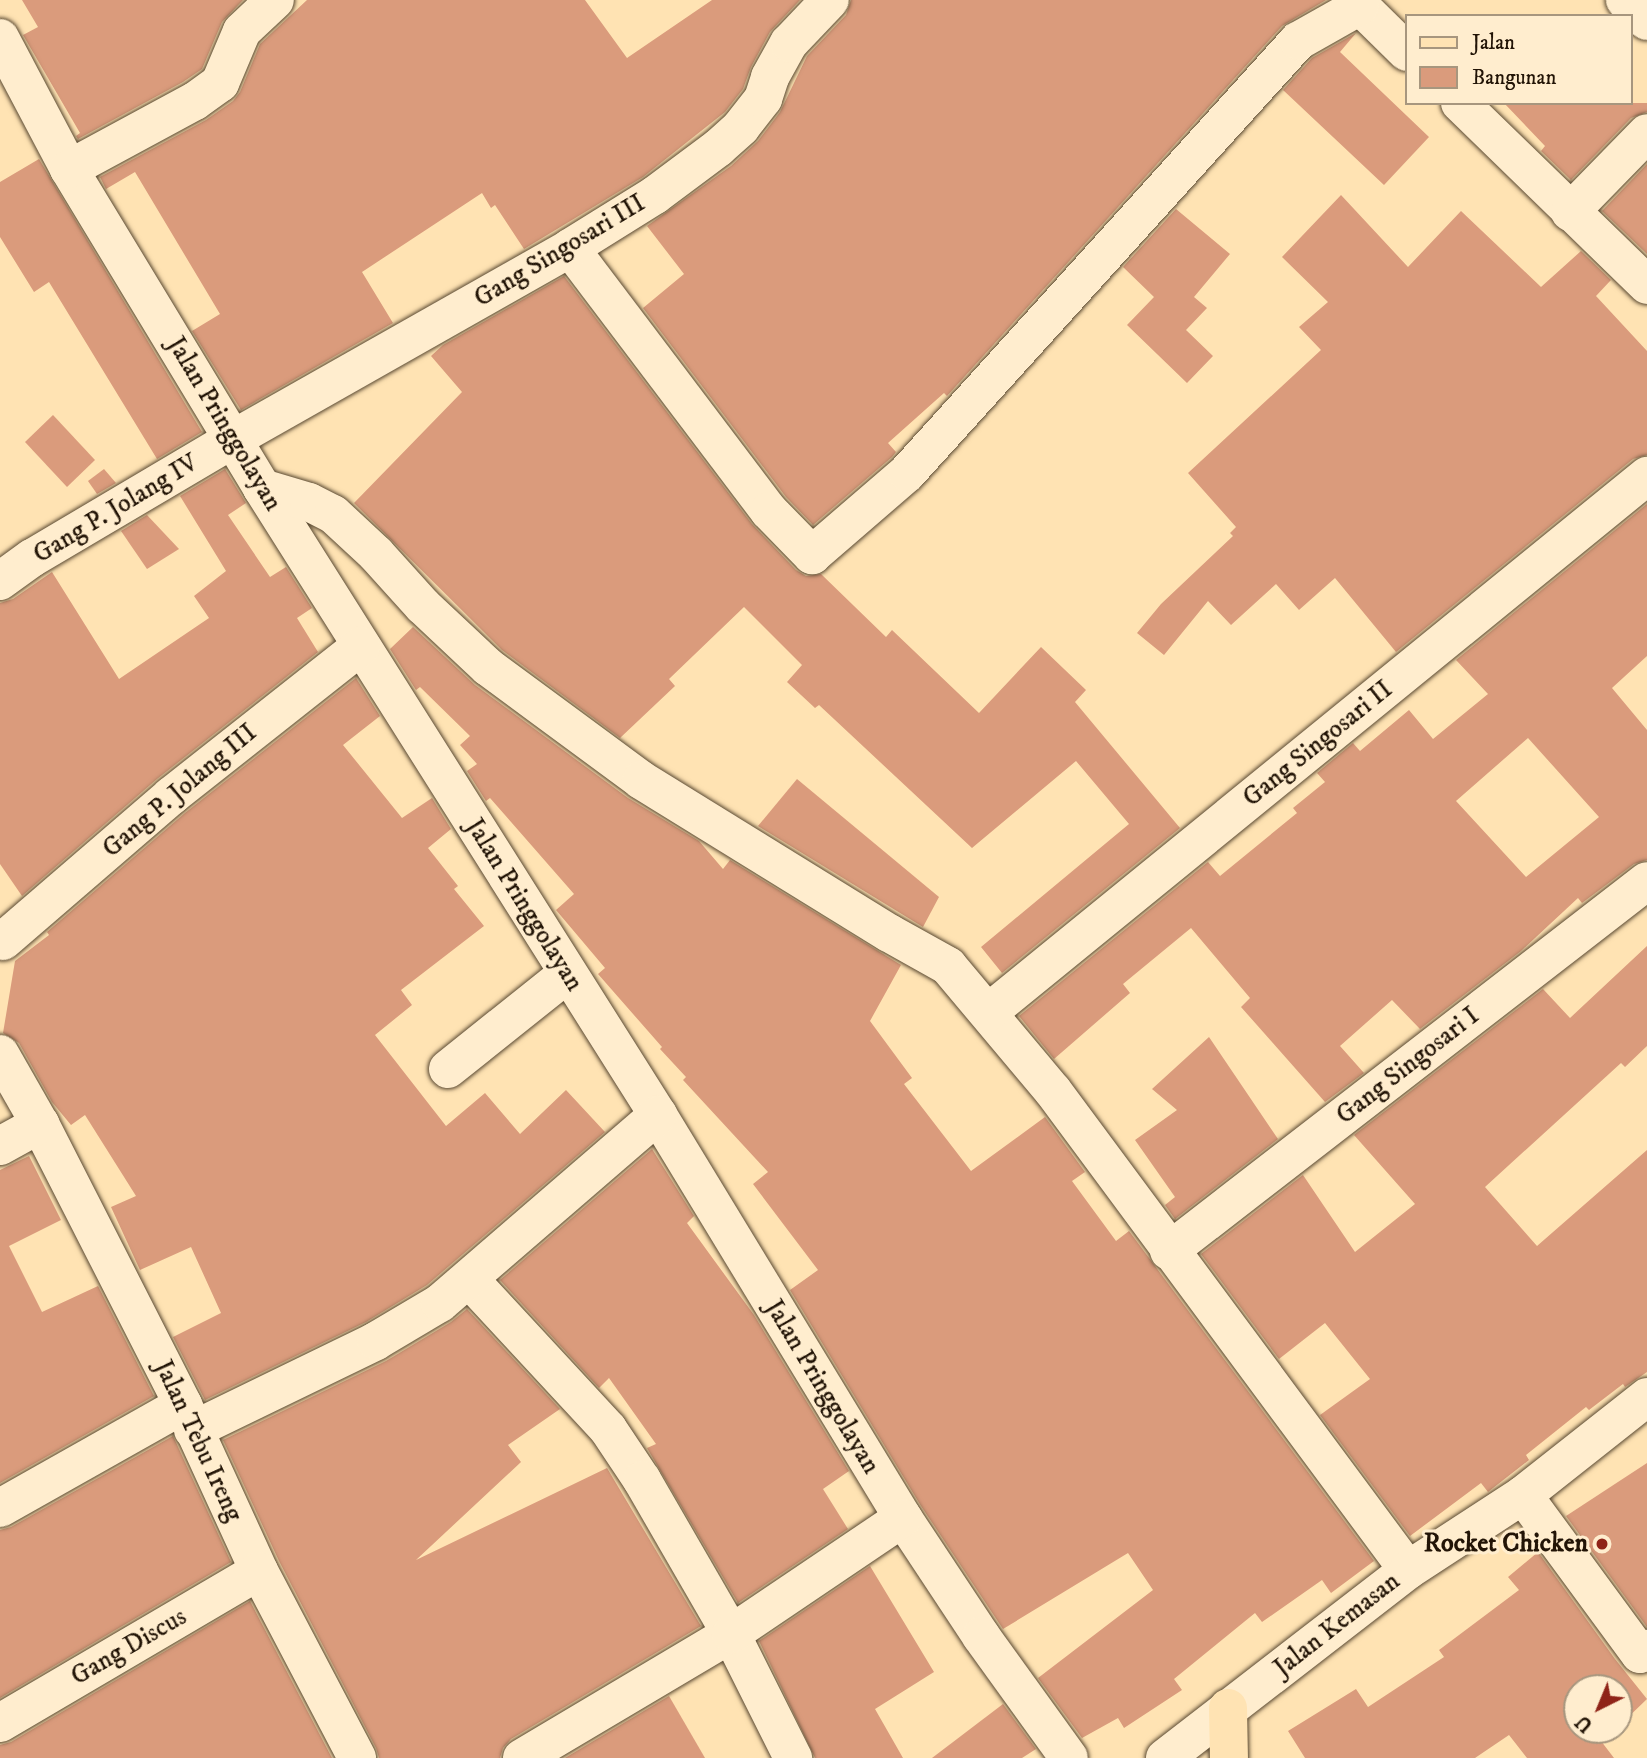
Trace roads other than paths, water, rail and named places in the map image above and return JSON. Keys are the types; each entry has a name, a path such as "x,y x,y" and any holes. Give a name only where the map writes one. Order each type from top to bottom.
{"main road":[{"path":"1228,1708 1229,1758"}],"street":[{"path":"69,169 195,101 220,83 228,70 232,48 242,31 275,0"},
{"name":"Gang Singosari III","path":"233,439 570,248 655,195 741,127 763,99 769,77 789,43 830,0"},
{"path":"1625,0 1647,21"},
{"path":"570,248 769,512 812,555 906,473 1298,41 1357,3 1406,51"},
{"name":"Jalan Pringgolayan","path":"0,38 69,169 262,488 658,1115 903,1518 981,1636 1069,1758"},
{"path":"1462,105 1647,285"},
{"path":"1570,212 1647,133"},
{"name":"Gang P. Jolang IV","path":"0,581 32,558 233,439"},
{"name":"Gang Singosari II","path":"989,1012 1647,476"},
{"path":"262,488 309,502 333,514 376,554 423,607 488,667 641,780 889,933 948,965 1053,1091 1408,1570"},
{"name":"Gang P. Jolang III","path":"1,944 172,796 361,646"},
{"name":"Gang Singosari I","path":"1169,1251 1647,881"},
{"path":"448,1069 567,974"},
{"name":"Jalan Tebu Ireng","path":"0,1054 40,1124 188,1418 258,1571 357,1758"},
{"path":"0,1508 188,1418 376,1341 418,1318 470,1280 658,1115"},
{"path":"0,1146 40,1124"},
{"path":"470,1280 608,1429 642,1480 731,1634 793,1758"},
{"name":"Jalan Kemasan","path":"1166,1758 1408,1570 1523,1495 1647,1397"},
{"path":"1523,1495 1640,1654 1647,1649"},
{"path":"522,1758 731,1634 903,1518"},
{"name":"Gang Discus","path":"0,1723 258,1571"}],"place":[{"name":"Rocket Chicken","path":"1602,1544"}]}
